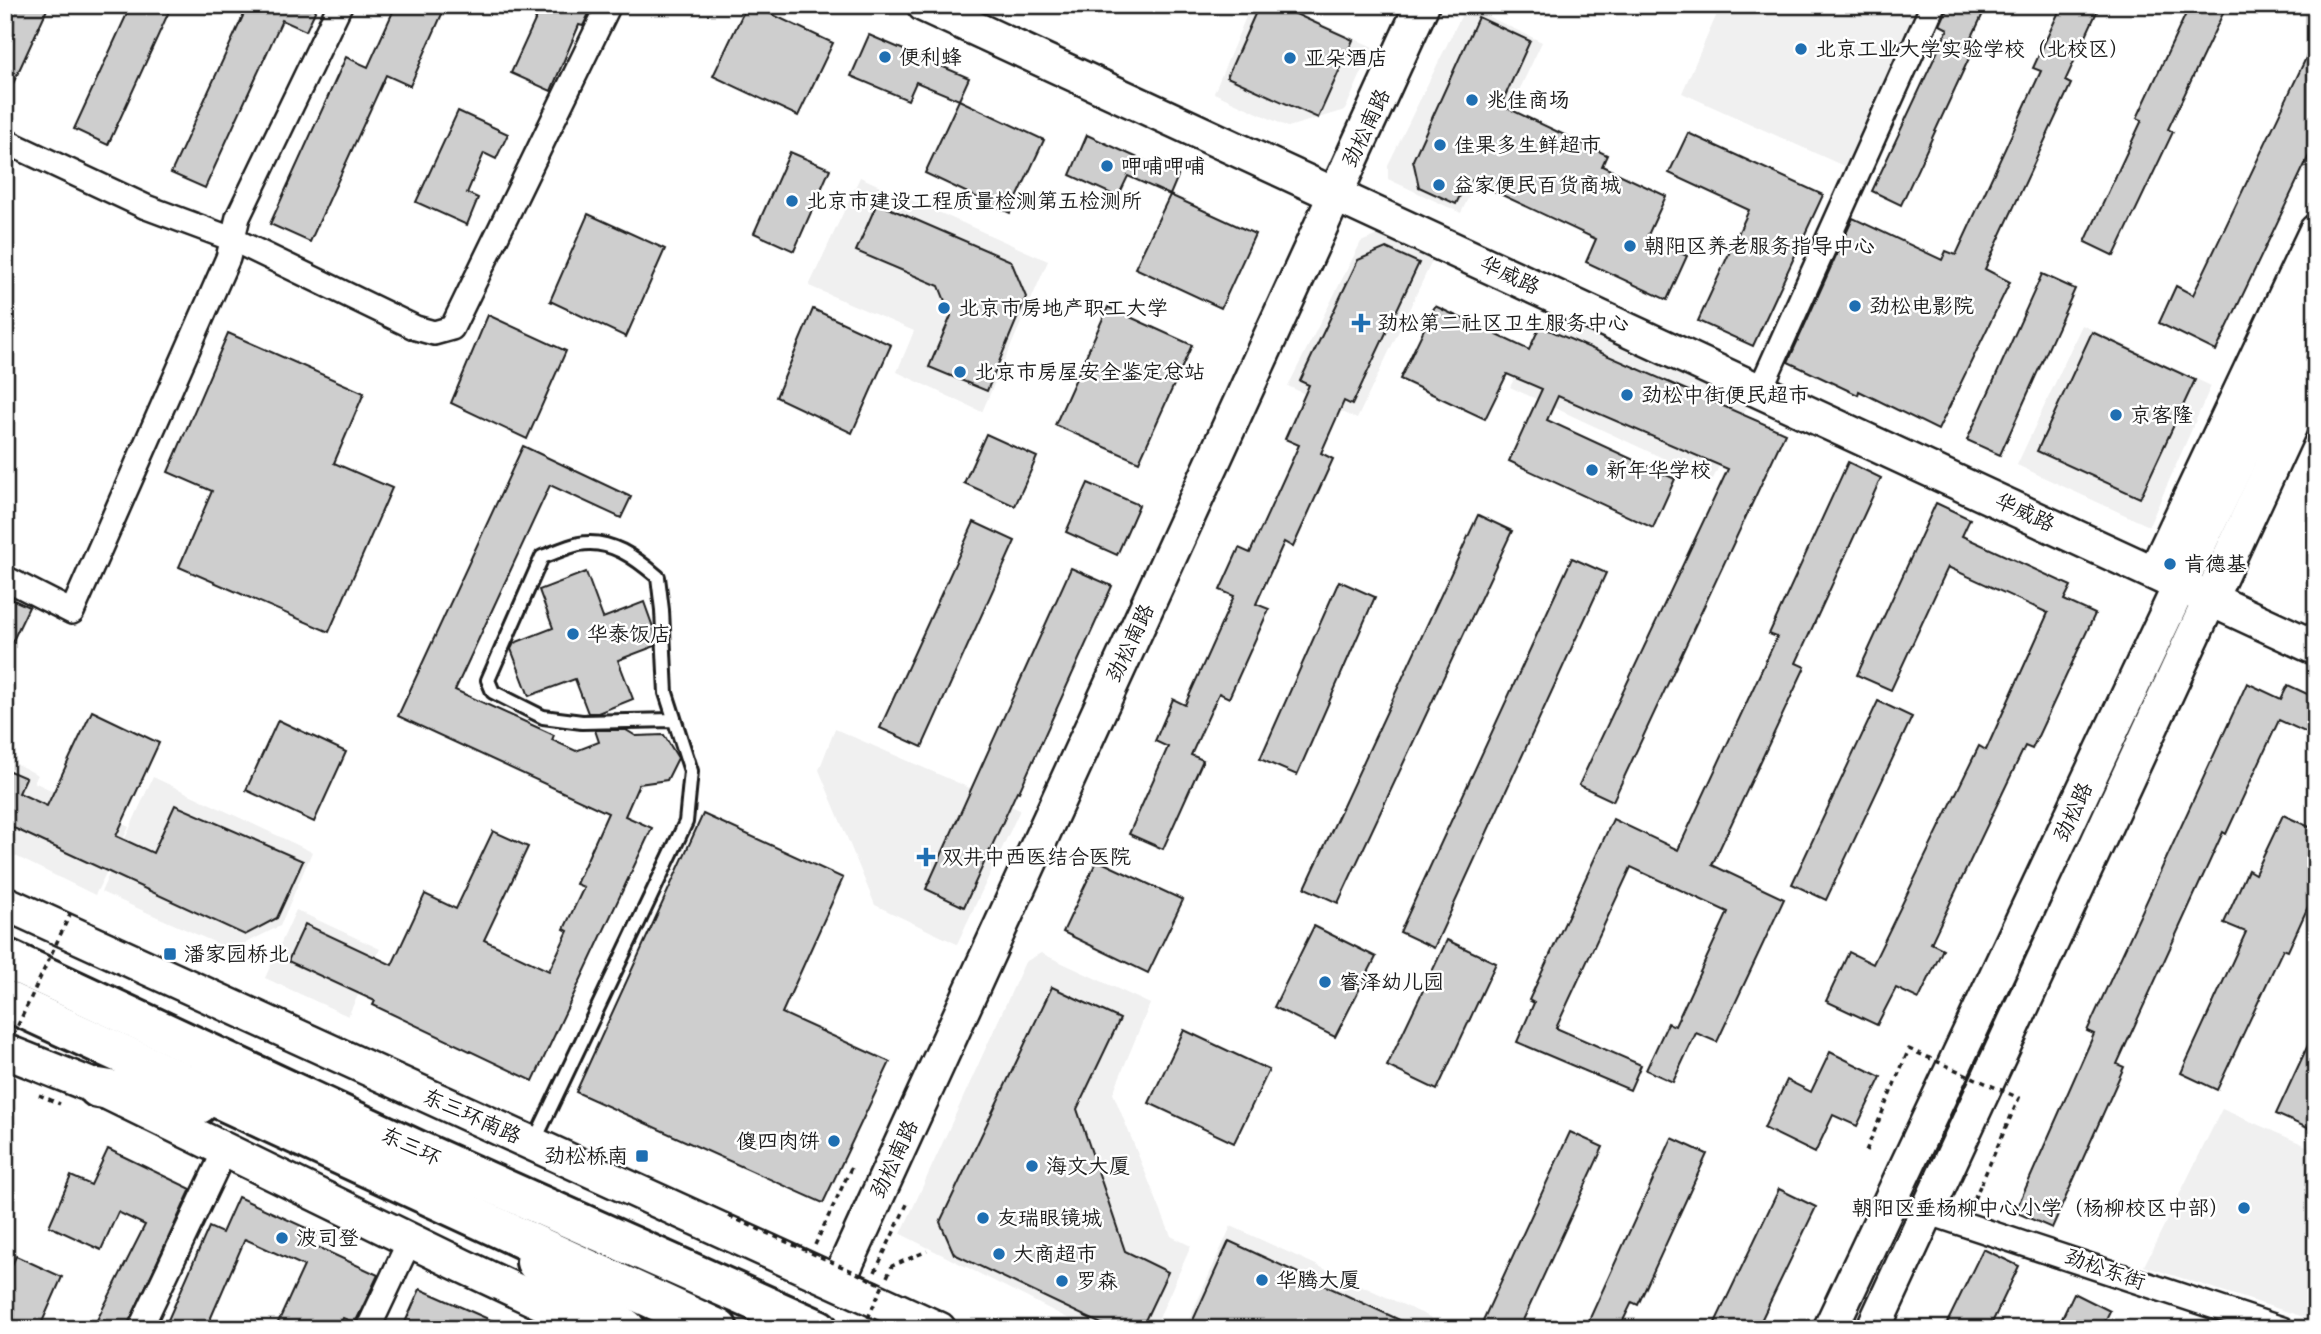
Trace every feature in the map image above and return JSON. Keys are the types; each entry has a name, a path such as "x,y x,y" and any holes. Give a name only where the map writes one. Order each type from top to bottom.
{"highway":[{"name":"东三环","path":"5,958 419,1151 818,1329"},
{"name":"东三环","path":"5,1000 718,1329"},
{"path":"98,1088 245,1111"},
{"path":"470,1213 626,1329"},
{"path":"777,1309 842,1329"}],"street":[{"path":"5,578 72,611 228,258 238,216 340,5"},
{"path":"5,141 146,207 232,239 416,328 434,333 452,328 609,5"},
{"name":"华威路","path":"924,5 2316,648"},
{"name":"劲松南路","path":"838,1282 1422,5"},
{"path":"1760,390 1933,5"},
{"path":"2168,578 2316,231"},
{"name":"劲松路","path":"1830,1329 2168,578 2316,296"},
{"name":"劲松路","path":"1873,1329 2316,370"},
{"name":"东三环南路","path":"5,903 939,1329"},
{"path":"5,1052 98,1088 598,1329"},
{"path":"140,1329 225,1150"},
{"name":"劲松东街","path":"1927,1212 1983,1228 2282,1329"},
{"path":"368,1329 410,1240"}],"lane":[{"path":"533,1144 687,822 691,771 666,693 663,610 658,577 636,558 608,544 580,544 542,557 488,680 493,692 543,718 582,722 673,720"}],"path":[{"path":"5,1052 71,912"},
{"path":"1866,1151 1909,1049 2019,1098 1974,1199"},
{"path":"811,1253 851,1168"},
{"path":"872,1280 908,1202"},
{"path":"729,1216 883,1285 863,1329"}],"shaded area":[{"name":"亚朵酒店","path":"1251,5 1279,5 1373,47 1345,110 1288,127 1214,93"},
{"name":"北京工业大学实验学校（北校区）","path":"1721,5 1920,5 1846,167 1682,93"},
{"name":"兆佳商场","path":"1466,6 1542,42 1461,213 1388,179 1388,165"},
{"name":"北京市房地产职工大学","path":"860,177 1048,261 982,412 897,372 914,331 809,286"},
{"name":"劲松第二社区卫生服务中心","path":"1378,235 1433,259 1357,419 1288,386 1361,242"},
{"name":"劲松中街便民超市","path":"1549,312 1749,402 1712,481 1510,387"},
{"name":"京客隆","path":"2082,325 2211,386 2149,526 2017,465"},
{"name":"双井中西医结合医院","path":"835,729 1020,810 957,944 875,905 819,770"},
{"path":"5,758 38,775 34,782 129,827 95,895 5,851"},
{"path":"153,777 312,852 280,926 232,950 101,892"},
{"path":"296,910 380,949 348,1016 265,978"},
{"name":"海文大厦","path":"1041,953 1150,1004 1113,1093 1171,1236 1191,1246 1154,1329 1089,1329 901,1234 1025,962"},
{"name":"朝阳区垂杨柳中心小学（杨柳校区中部）","path":"2222,1109 2316,1150 2316,1321 2144,1266"},
{"name":"华腾大厦","path":"1231,1226 1432,1318 1427,1329 1185,1329"}],"building":[{"path":"5,5 49,5 5,101"},
{"path":"131,5 172,5 108,145 74,129"},
{"path":"248,5 318,5 306,31 282,20 205,188 171,173"},
{"path":"396,5 446,5 410,86 386,75 310,242 270,224 346,57 368,67"},
{"path":"542,5 593,5 583,26 579,25 551,91 511,73"},
{"path":"747,5 833,43 798,116 713,76"},
{"name":"亚朵酒店","path":"1259,5 1276,5 1353,40 1318,118 1227,77"},
{"path":"1949,5 1987,5 1971,39 1977,41 1901,205 1872,191 1948,29 1940,25"},
{"path":"2062,5 2100,5 2065,81 2071,84 1985,269 2010,282 1938,430 1859,391 1858,395 1788,362 1853,218 1942,260 1946,251 1956,255 2041,71 2033,68"},
{"path":"2190,5 2227,5 2168,129 2173,132 2114,256 2085,242 2142,120 2137,118"},
{"path":"1478,17 1530,41 1501,105 1607,155 1602,166 1666,196 1647,237 1687,256 1667,300 1586,262 1596,239 1468,179 1456,204 1419,187 1413,160"},
{"path":"869,35 969,78 959,100 916,82 908,100 851,76"},
{"path":"2316,37 2316,141 2216,351 2159,323 2176,286 2193,295"},
{"path":"959,100 1044,140 1010,213 925,173"},
{"path":"458,111 508,134 496,159 484,153 467,193 478,198 467,225 416,202"},
{"path":"1688,133 1823,195 1753,346 1698,321 1749,210 1669,173"},
{"path":"1087,135 1178,176 1170,195 1128,176 1118,197 1070,175"},
{"name":"北京市建设工程质量检测第五检测所","path":"790,152 830,169 794,251 754,233"},
{"path":"1170,195 1255,234 1221,308 1135,268"},
{"path":"877,203 1011,261 1026,297 987,391 929,367 951,316 939,286 856,251"},
{"path":"588,214 665,249 626,337 550,301"},
{"path":"1386,248 1419,263 1352,405 1344,401 1321,453 1333,459 1293,547 1284,542 1256,604 1269,609 1229,698 1219,693 1191,755 1203,760 1163,849 1129,834 1168,747 1155,741 1173,699 1185,705 1234,596 1220,590 1239,548 1250,553 1299,445 1285,439 1309,385 1300,381 1358,260"},
{"path":"2042,274 2075,289 2000,455 1967,440"},
{"path":"1435,306 1529,350 1540,326 1785,433 1613,801 1579,785 1728,469 1558,396 1547,420 1675,479 1653,528 1509,461 1542,389 1507,374 1485,419 1400,379"},
{"path":"1108,307 1192,345 1139,462 1055,425"},
{"path":"813,309 891,345 852,433 776,397"},
{"path":"488,315 566,351 527,439 451,403"},
{"name":"京客隆","path":"2092,332 2195,380 2140,498 2037,451"},
{"path":"228,333 364,393 334,463 392,488 329,632 179,567 212,491 168,472"},
{"path":"986,434 1037,457 1015,506 964,483"},
{"path":"523,446 631,497 621,518 550,485 455,690 554,735 552,740 576,751 599,742 595,730 626,730 636,736 664,735 678,758 667,780 639,784 625,816 652,828 533,1081 373,1005 375,1001 288,961 305,924 392,965 425,894 456,909 493,831 528,847 484,940 549,971 568,931 564,929 584,887 576,884 608,813 398,716"},
{"path":"1848,462 1881,478 1796,663 1805,667 1712,865 1784,899 1717,1042 1696,1033 1673,1082 1646,1070 1668,1023 1675,1026 1728,912 1631,867 1556,1028 1641,1065 1630,1090 1517,1042 1534,1003 1529,1000 1613,819 1678,850 1777,637 1769,634"},
{"path":"1088,483 1139,505 1117,555 1066,532"},
{"path":"1936,503 1970,519 1962,536 2071,586 2064,600 2095,614 2032,749 2025,746 1931,943 1943,949 1919,999 1896,988 1877,1025 1826,1001 1849,952 1873,964 1979,746 1986,750 2048,613 1948,567 1891,690 1857,675"},
{"path":"1478,515 1512,531 1338,903 1305,888"},
{"path":"974,522 1015,541 922,747 880,728"},
{"path":"1572,558 1606,573 1434,948 1400,932"},
{"path":"1071,568 1112,586 964,907 926,889"},
{"path":"586,572 603,618 644,602 654,630 655,646 618,660 633,699 598,713 588,713 575,679 529,696 511,649 514,643 553,628 539,590"},
{"path":"1339,581 1375,597 1297,775 1260,759"},
{"path":"5,596 29,607 5,657"},
{"path":"2247,683 2281,699 2288,685 2316,698 2316,737 2279,720 2226,834 2223,832 2117,1064 2124,1067 2052,1228 2015,1212 2094,1034 2087,1031"},
{"path":"1878,701 1912,717 1826,900 1792,884"},
{"path":"92,711 159,743 116,836 153,853 175,805 303,861 277,918 245,935 5,824 5,769 26,778 19,793 47,806"},
{"path":"278,720 346,752 314,822 246,790"},
{"path":"703,814 843,878 782,1013 890,1062 823,1203 576,1092"},
{"path":"2283,815 2316,830 2316,889 2288,951 2283,949 2217,1090 2181,1073 2246,932 2224,923 2248,870 2255,874"},
{"path":"1097,860 1183,900 1148,973 1063,932"},
{"name":"睿泽幼儿园","path":"1314,926 1376,957 1335,1037 1274,1007"},
{"path":"1447,940 1496,963 1437,1090 1387,1066"},
{"name":"海文大厦","path":"1052,987 1120,1019 1077,1109 1125,1251 1168,1272 1141,1329 1112,1329 954,1254 940,1222"},
{"path":"2316,1028 2316,1122 2312,1130 2276,1114"},
{"path":"1184,1030 1269,1070 1234,1143 1149,1103"},
{"path":"1830,1052 1881,1077 1857,1126 1833,1115 1815,1153 1764,1128 1787,1080 1811,1092"},
{"path":"1570,1132 1603,1147 1519,1329 1479,1329"},
{"path":"1672,1138 1707,1154 1638,1305 1632,1302 1619,1329 1585,1329"},
{"path":"108,1149 191,1189 126,1329 109,1329 96,1322 145,1225 118,1212 101,1250 49,1226 71,1176 91,1185"},
{"path":"1779,1189 1816,1207 1757,1329 1712,1329"},
{"path":"238,1197 317,1233 311,1244 378,1275 355,1323 343,1318 338,1329 275,1329 304,1266 245,1239 206,1329 164,1329 209,1227 222,1233"},
{"name":"华腾大厦","path":"1229,1241 1419,1329 1189,1329"},
{"path":"1983,1249 2019,1266 1989,1329 1944,1329"},
{"path":"16,1256 62,1277 39,1329 5,1329 5,1280"},
{"path":"420,1289 511,1329 402,1329"},
{"path":"2074,1293 2110,1311 2101,1329 2057,1329"}],"place":[{"name":"北京工业大学实验学校（北校区）","path":"1801,49"},
{"name":"便利蜂","path":"885,57"},
{"name":"亚朵酒店","path":"1290,58"},
{"name":"兆佳商场","path":"1472,100"},
{"name":"佳果多生鲜超市","path":"1440,145"},
{"name":"呷哺呷哺","path":"1107,166"},
{"name":"益家便民百货商城","path":"1439,185"},
{"name":"北京市建设工程质量检测第五检测所","path":"792,201"},
{"name":"朝阳区养老服务指导中心","path":"1630,246"},
{"name":"劲松电影院","path":"1855,306"},
{"name":"北京市房地产职工大学","path":"944,308"},
{"name":"劲松第二社区卫生服务中心","path":"1361,323"},
{"name":"北京市房屋安全鉴定总站","path":"960,372"},
{"name":"劲松中街便民超市","path":"1627,395"},
{"name":"京客隆","path":"2116,415"},
{"name":"新年华学校","path":"1592,470"},
{"name":"肯德基","path":"2170,564"},
{"name":"华泰饭店","path":"573,634"},
{"name":"双井中西医结合医院","path":"926,857"},
{"name":"潘家园桥北","path":"170,954"},
{"name":"睿泽幼儿园","path":"1325,982"},
{"name":"傻四肉饼","path":"834,1141"},
{"name":"劲松桥南","path":"642,1156"},
{"name":"海文大厦","path":"1032,1166"},
{"name":"朝阳区垂杨柳中心小学（杨柳校区中部）","path":"2244,1208"},
{"name":"友瑞眼镜城","path":"983,1218"},
{"name":"波司登","path":"282,1238"},
{"name":"大商超市","path":"999,1254"},
{"name":"华腾大厦","path":"1262,1280"},
{"name":"罗森","path":"1062,1281"}]}
